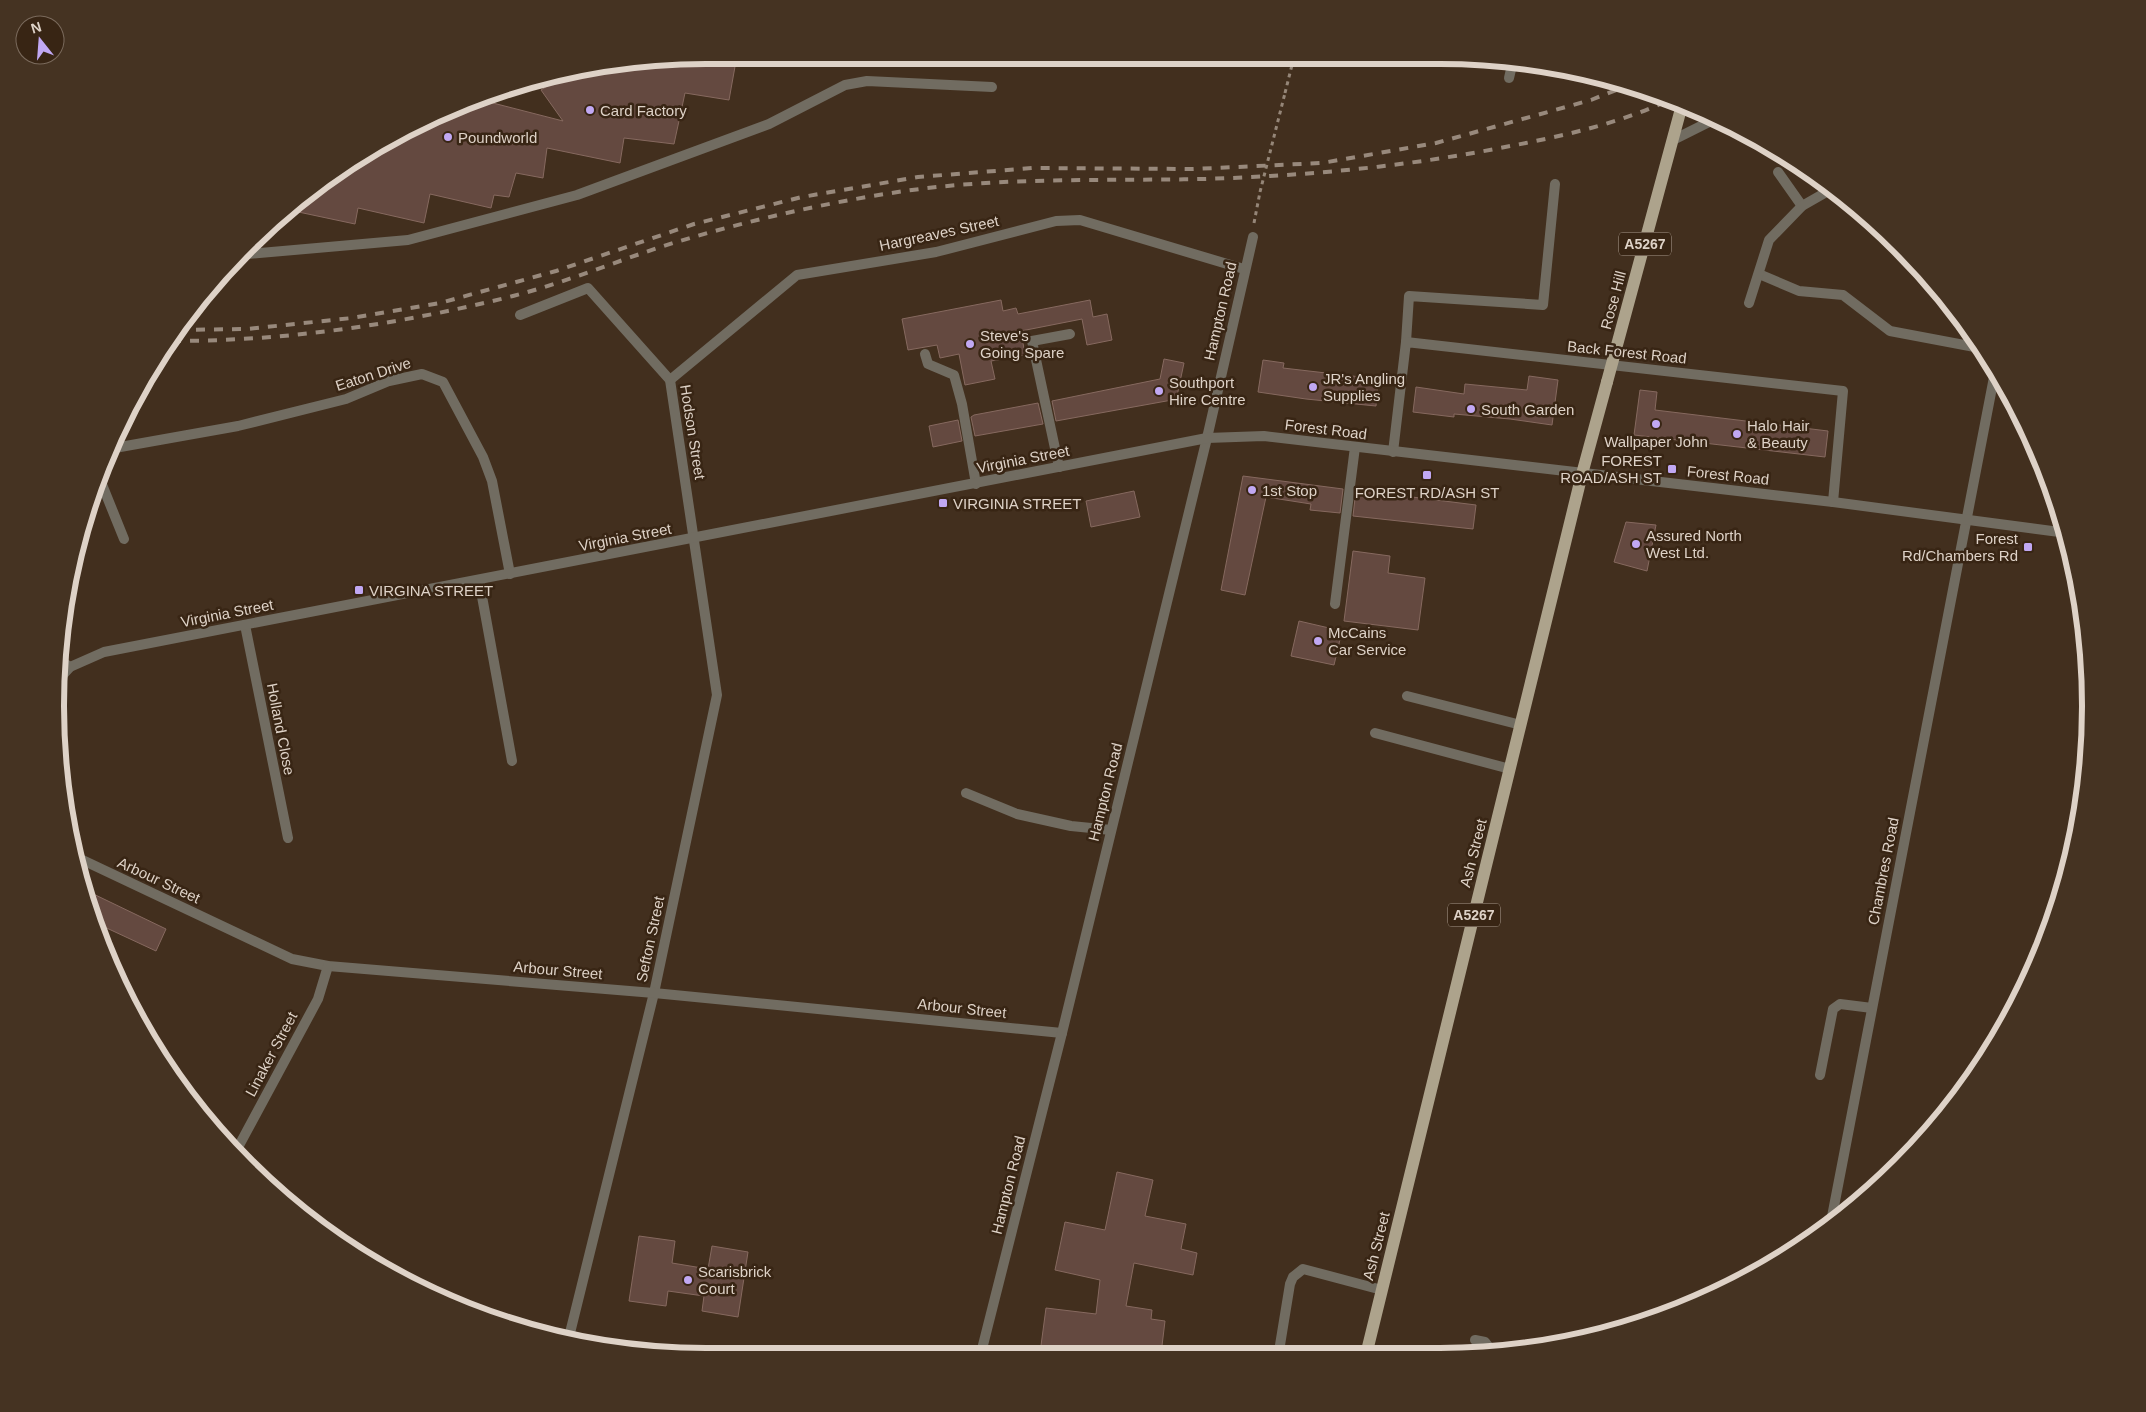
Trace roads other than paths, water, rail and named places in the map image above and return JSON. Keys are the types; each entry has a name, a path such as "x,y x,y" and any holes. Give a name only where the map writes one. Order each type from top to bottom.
{"main road":[{"name":"Rose Hill","path":"1582,474 1680,111"},
{"name":"Ash Street","path":"1368,1348 1582,474"}],"street":[{"path":"1508,78 1511,68"},
{"path":"250,254 408,240 577,195 768,124 845,85 867,81 992,87"},
{"path":"1673,140 1708,123"},
{"path":"1778,172 1802,206"},
{"path":"1393,452 1410,296 1543,305 1555,184"},
{"path":"1749,303 1769,240 1802,206 1826,192"},
{"name":"Hargreaves Street","path":"670,380 797,275 936,252 1056,221 1080,220 1244,269"},
{"name":"Hampton Road","path":"982,1348 1112,830 1207,438 1244,269 1253,237"},
{"path":"1759,274 1798,291 1842,294 1890,331 1972,347"},
{"name":"Hodson Street","path":"520,315 588,288 670,380 694,539"},
{"path":"1059,468 1032,341 1070,334"},
{"name":"Back Forest Road","path":"1406,342 1843,391 1833,502"},
{"path":"926,354 928,364 954,375 962,404 976,484"},
{"name":"Eaton Drive","path":"119,447 238,426 346,399 389,381 422,374 443,382 483,457 492,481 510,574"},
{"name":"Chambres Road","path":"1832,1215 1965,521 1994,382"},
{"name":"Forest Road","path":"1207,438 1264,436 1833,502 2058,532"},
{"name":"Virginia Street","path":"65,673 70,668 104,652 1207,438"},
{"path":"1335,604 1355,447"},
{"path":"103,488 124,540"},
{"name":"Sefton Street","path":"570,1333 654,993 717,695 694,539"},
{"path":"479,580 512,761"},
{"name":"Holland Close","path":"245,625 288,838"},
{"path":"65,664 70,668"},
{"path":"1407,696 1521,725"},
{"path":"1375,733 1510,769"},
{"path":"966,793 1017,814 1071,826 1112,830"},
{"name":"Arbour Street","path":"83,860 292,959 328,966 654,993 1062,1033"},
{"name":"Linaker Street","path":"239,1146 318,999 328,966"},
{"path":"1820,1075 1833,1009 1840,1004 1872,1008"},
{"path":"1281,1348 1290,1284 1297,1272 1303,1269 1382,1290"},
{"path":"1474,1340 1485,1342 1488,1346"}],"railway":[{"path":"185,330 247,329 352,318 440,303 556,271 694,224 802,197 918,177 1033,168 1193,169 1322,163 1436,143 1591,100 1618,89"},
{"path":"178,341 258,338 301,334 386,323 429,315 513,296 573,278 673,243 732,227 791,212 882,194 948,186 1021,181 1240,178 1352,170 1463,155 1565,135 1608,123 1661,104"}],"place":[{"name":"Card Factory","path":"590,110"},
{"name":"Poundworld","path":"448,137"},
{"name":"Steve's Going Spare","path":"970,344"},
{"name":"JR's Angling Supplies","path":"1313,387"},
{"name":"Southport Hire Centre","path":"1159,391"},
{"name":"South Garden","path":"1471,409"},
{"name":"Wallpaper John","path":"1656,424"},
{"name":"Halo Hair & Beauty","path":"1737,434"},
{"name":"FOREST ROAD/ASH ST","path":"1672,469"},
{"name":"FOREST RD/ASH ST","path":"1427,475"},
{"name":"1st Stop","path":"1252,490"},
{"name":"VIRGINIA STREET","path":"943,503"},
{"name":"Assured North West Ltd.","path":"1636,544"},
{"name":"Forest Rd/Chambers Rd","path":"2028,547"},
{"name":"VIRGINA STREET","path":"359,590"},
{"name":"McCains Car Service","path":"1318,641"},
{"name":"Scarisbrick Court","path":"688,1280"}]}
